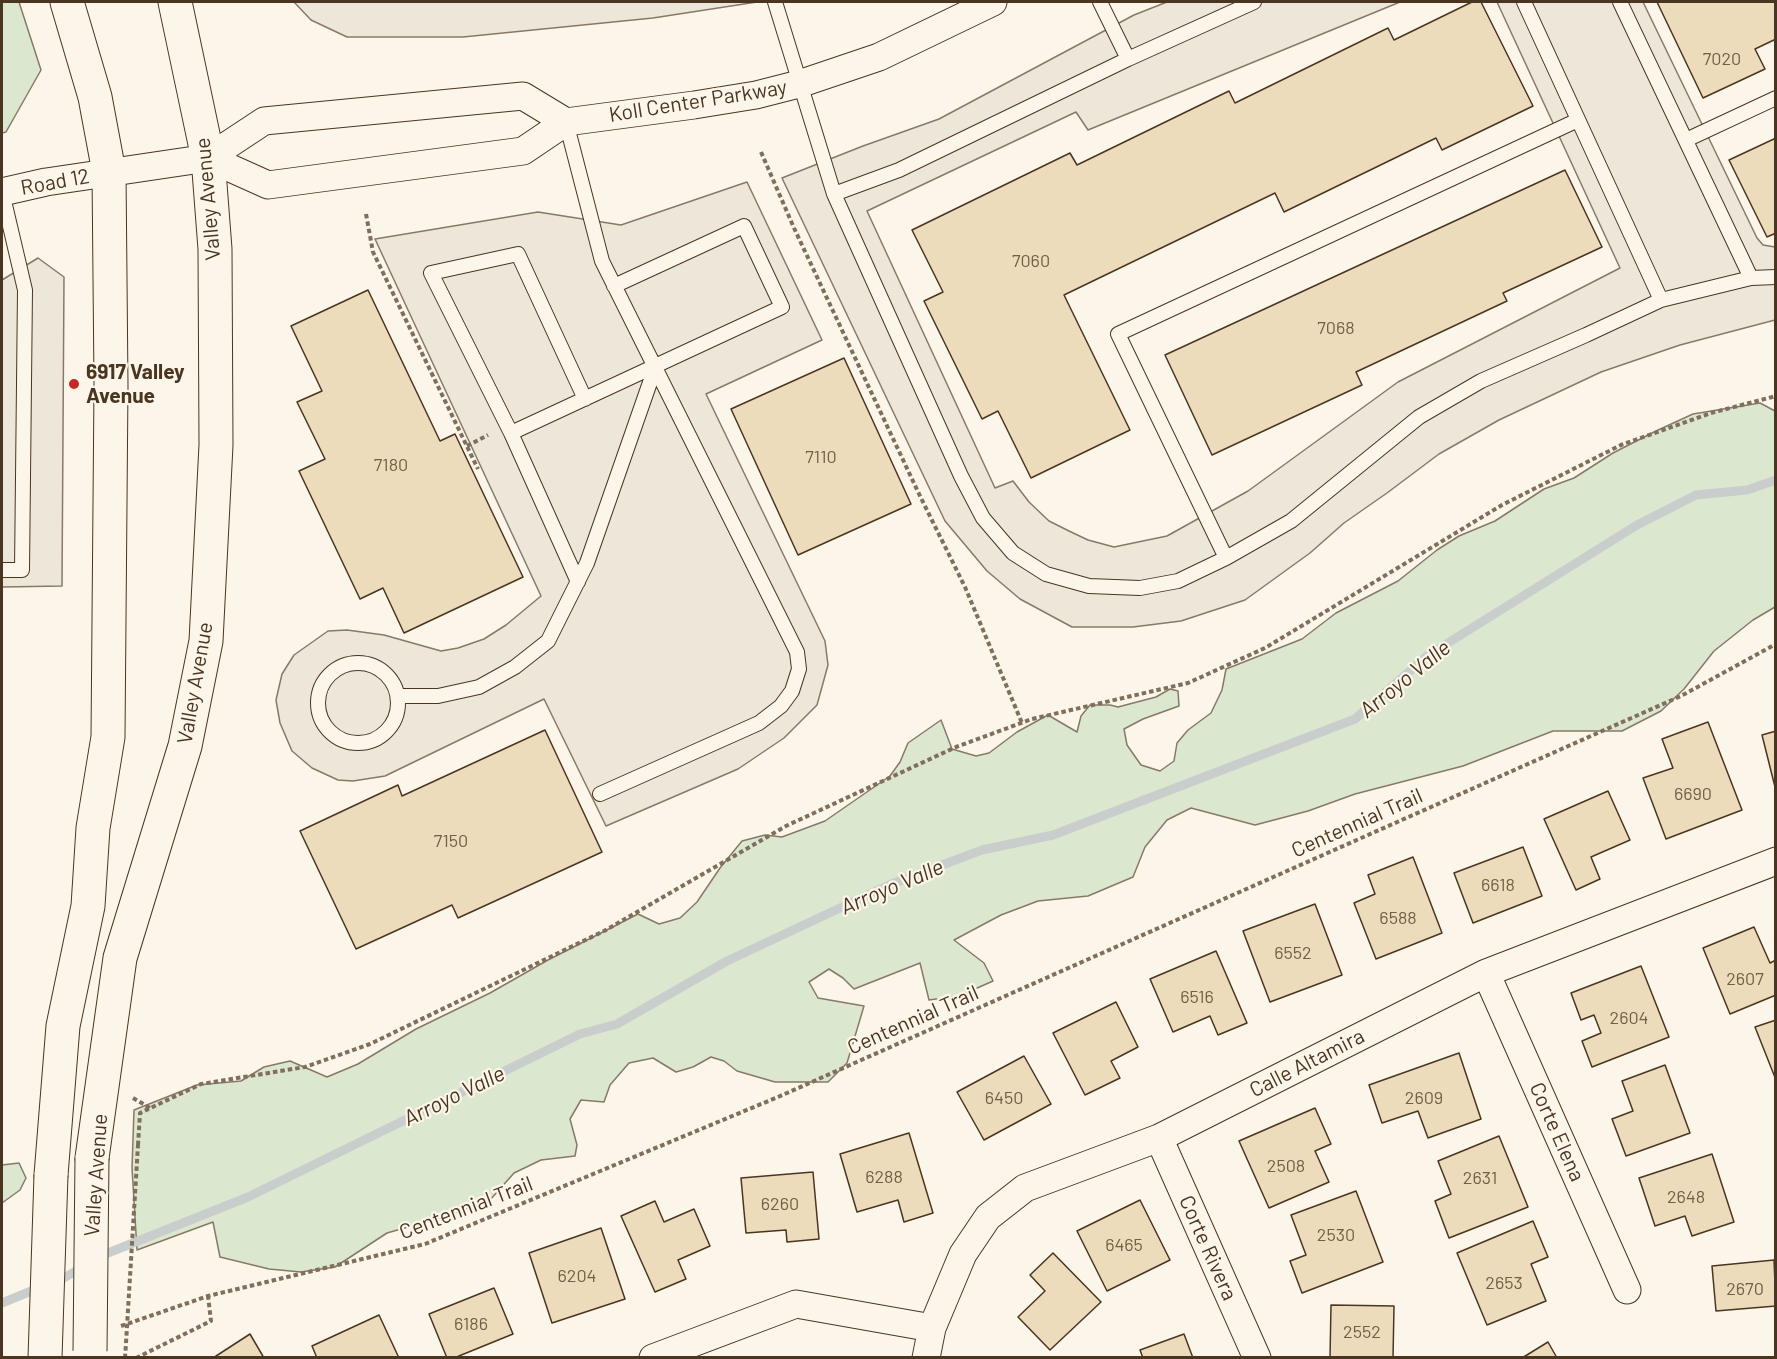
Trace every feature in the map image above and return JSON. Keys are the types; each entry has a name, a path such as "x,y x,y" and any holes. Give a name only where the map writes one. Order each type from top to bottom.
{"main road":[{"name":"Valley Avenue","path":"45,1358 51,1175 63,1026 88,906 93,828 108,737 111,395 109,172 95,97 67,2"},
{"name":"Valley Avenue","path":"90,1354 92,1158 120,958 185,746 206,641 216,445 215,249 208,158 175,2"}],"street":[{"name":"Koll Center Parkway","path":"208,158 268,185 523,151 566,122 756,95 799,84 879,57 993,2"},
{"path":"109,172 208,158 264,121 523,96 566,122"},
{"name":"Road 12","path":"2,192 109,172"},
{"name":"Calle Altamira","path":"926,1358 932,1328 963,1254 988,1217 1026,1188 1159,1138 1486,973 1776,861"},
{"name":"Corte Elena","path":"1486,973 1627,1290"},
{"name":"Corte Rivera","path":"1159,1138 1257,1358"},
{"path":"652,1358 796,1304 932,1328"}],"lane":[{"path":"775,2 834,194 961,476 983,519 1013,553 1046,574 1089,586 1140,588 1178,581 1226,558 1291,521 1419,417 1480,381 1661,300 1751,278 1776,277"},
{"path":"1100,2 1128,59"},
{"path":"834,194 899,170 1128,59 1254,2"},
{"path":"1524,2 1661,300"},
{"path":"1620,2 1751,278"},
{"path":"1686,140 1776,98"},
{"path":"1226,558 1118,334 1578,120"},
{"path":"566,122 602,261 797,652 799,669 792,691 781,706 759,723 600,794"},
{"path":"2,192 25,290 22,570 2,570"},
{"path":"511,433 782,307 744,226 615,286"},
{"path":"578,582 511,433 431,273 518,254 585,399"},
{"path":"398,696 438,696 480,687 515,667 548,641 587,563 655,368"},
{"path":"353,663 368,664 382,671 392,681 398,696 398,712 391,727 379,738 364,743 348,743 333,735 322,723 318,707 320,691 327,678 339,668 353,663"}],"path":[{"path":"761,152 799,239 965,587 1022,723"},
{"path":"366,214 373,252 478,469"},
{"path":"125,1358 140,1113 201,1084 305,1067 370,1044 604,931 786,826 956,747 1044,716 1188,683 1265,648 1502,505 1621,445 1711,413 1776,396"},
{"name":"Centennial Trail","path":"115,1329 207,1296 425,1244 447,1235 778,1097 1681,696 1776,644"},
{"path":"136,1358 211,1321 207,1296"}],"green space":[{"path":"2,2 19,2 41,70 6,132 2,133"},
{"path":"1760,403 1775,411 1775,607 1753,620 1714,651 1684,689 1661,711 1622,731 1553,731 1463,766 1355,794 1308,811 1255,825 1191,808 1167,820 1145,847 1133,877 1088,896 1038,901 1001,915 954,940 984,963 993,981 959,996 929,1000 920,963 854,989 829,969 809,982 818,998 864,1006 847,1063 828,1082 775,1082 737,1071 724,1061 711,1057 693,1067 676,1072 653,1058 629,1063 610,1085 604,1102 581,1100 570,1119 577,1145 575,1156 541,1160 514,1173 490,1200 447,1216 387,1233 335,1267 301,1272 269,1269 220,1257 213,1222 137,1250 132,1168 134,1110 197,1085 241,1081 264,1067 290,1061 327,1077 358,1064 416,1029 490,993 548,960 638,914 659,924 680,918 697,902 742,841 765,835 782,837 825,821 890,776 900,762 908,743 941,720 952,749 976,756 989,753 1017,732 1048,715 1077,732 1081,716 1090,705 1118,707 1156,697 1170,689 1178,691 1179,706 1143,719 1124,729 1127,745 1141,765 1160,771 1174,761 1177,743 1188,730 1211,713 1222,690 1226,669 1302,639 1336,613 1398,581 1459,536 1495,521 1544,489 1574,478 1613,453 1656,431 1693,414"},
{"path":"19,1163 26,1178 20,1190 2,1203 2,1165"}],"shaded area":[{"path":"294,2 757,2 653,18 463,37 347,37 311,20"},
{"path":"1167,2 1400,2 1088,130 1076,112 867,211 995,488 1013,481 1029,502 1049,521 1088,540 1114,547 1167,536 1248,491 1398,382 1620,268 1497,2 1643,2 1757,238 1763,245 1775,247 1775,320 1680,345 1601,372 1499,420 1439,454 1344,523 1310,553 1245,600 1181,621 1133,627 1072,627 1020,599 987,571 945,521 782,178 939,119 1134,15"},
{"path":"747,182 822,340 706,394 825,641 828,665 817,705 784,738 738,769 606,826 544,699 385,776 353,781 338,780 312,768 292,751 280,723 276,700 282,674 294,655 328,631 347,630 384,635 441,651 458,648 484,639 506,625 541,596 375,239 538,212 621,225"},
{"path":"38,258 64,277 62,586 2,587 2,280"}],"building":[{"path":"1472,2 1481,2 1533,106 1442,150 1436,138 1284,212 1275,193 1064,295 1130,430 1031,478 998,411 982,419 924,301 943,292 912,230 1070,153 1077,165 1229,91 1235,103 1388,28 1394,40"},
{"path":"1657,2 1776,2 1776,39 1755,49 1765,69 1703,98"},
{"path":"1776,138 1776,233 1767,237 1729,160"},
{"path":"1565,170 1602,247 1503,293 1507,301 1356,372 1362,385 1212,455 1165,355"},
{"path":"368,290 440,441 455,434 523,577 404,633 383,588 360,599 299,471 325,459 297,402 322,391 291,326"},
{"path":"844,358 911,504 798,555 731,409"},
{"path":"1708,722 1742,810 1666,839 1643,778 1673,768 1662,739"},
{"path":"545,730 602,852 458,918 452,905 356,949 300,831 398,785 402,796"},
{"path":"1776,731 1776,791 1762,735"},
{"path":"1608,791 1630,840 1591,857 1600,879 1576,890 1544,819"},
{"path":"1523,847 1542,896 1473,923 1454,873"},
{"path":"1413,857 1442,933 1376,959 1354,903 1375,894 1368,875"},
{"path":"1315,904 1342,975 1270,1002 1243,931"},
{"path":"1754,927 1770,963 1776,960 1776,995 1730,1014 1703,948"},
{"path":"1216,951 1247,1023 1218,1035 1210,1016 1173,1032 1150,979"},
{"path":"1641,966 1669,1037 1592,1067 1582,1041 1601,1033 1594,1015 1581,1020 1571,993"},
{"path":"1116,1002 1138,1047 1111,1061 1120,1078 1085,1095 1053,1033"},
{"path":"1776,1020 1776,1080 1755,1027"},
{"path":"1459,1053 1481,1119 1428,1138 1418,1111 1382,1123 1369,1085"},
{"path":"1024,1056 1051,1104 984,1140 957,1092"},
{"path":"1665,1065 1690,1133 1626,1156 1612,1119 1633,1111 1622,1081"},
{"path":"1315,1108 1331,1144 1315,1151 1329,1182 1269,1208 1239,1141"},
{"path":"909,1133 933,1213 904,1222 898,1200 857,1212 840,1154"},
{"path":"1499,1136 1528,1207 1449,1238 1435,1201 1451,1194 1438,1161"},
{"path":"1712,1154 1734,1222 1692,1236 1685,1216 1655,1226 1639,1178"},
{"path":"813,1172 819,1239 787,1242 786,1230 746,1233 741,1178"},
{"path":"1356,1191 1383,1262 1302,1293 1290,1261 1306,1255 1291,1215"},
{"path":"1140,1200 1170,1260 1107,1291 1077,1231"},
{"path":"655,1201 664,1222 694,1209 710,1246 678,1260 686,1279 655,1292 621,1216"},
{"path":"1533,1221 1548,1257 1531,1264 1546,1301 1487,1325 1457,1253"},
{"path":"601,1228 625,1299 552,1323 529,1253"},
{"path":"1053,1253 1101,1302 1050,1350 1018,1317 1045,1291 1030,1275"},
{"path":"1774,1260 1776,1306 1716,1311 1712,1266"},
{"path":"494,1288 513,1334 454,1358 447,1358 429,1314"},
{"path":"1331,1305 1394,1306 1393,1358 1330,1358"},
{"path":"379,1315 399,1358 317,1358 312,1346"},
{"path":"250,1334 264,1358 213,1358"},
{"path":"1184,1334 1193,1358 1143,1358 1140,1350"},
{"path":"1548,1342 1557,1358 1522,1358"}],"waterway":[{"name":"Arroyo Valle","path":"98,1257 248,1197 580,1034 617,1024 727,961 889,885 982,850 1053,835 1355,719 1427,656 1637,525 1696,495 1747,490 1776,480"},
{"name":"Arroyo Valle","path":"54,1282 84,1266"},
{"name":"Arroyo Valle","path":"2,1303 41,1287"}],"place":[{"name":"6917 Valley Avenue","path":"74,384"}]}
